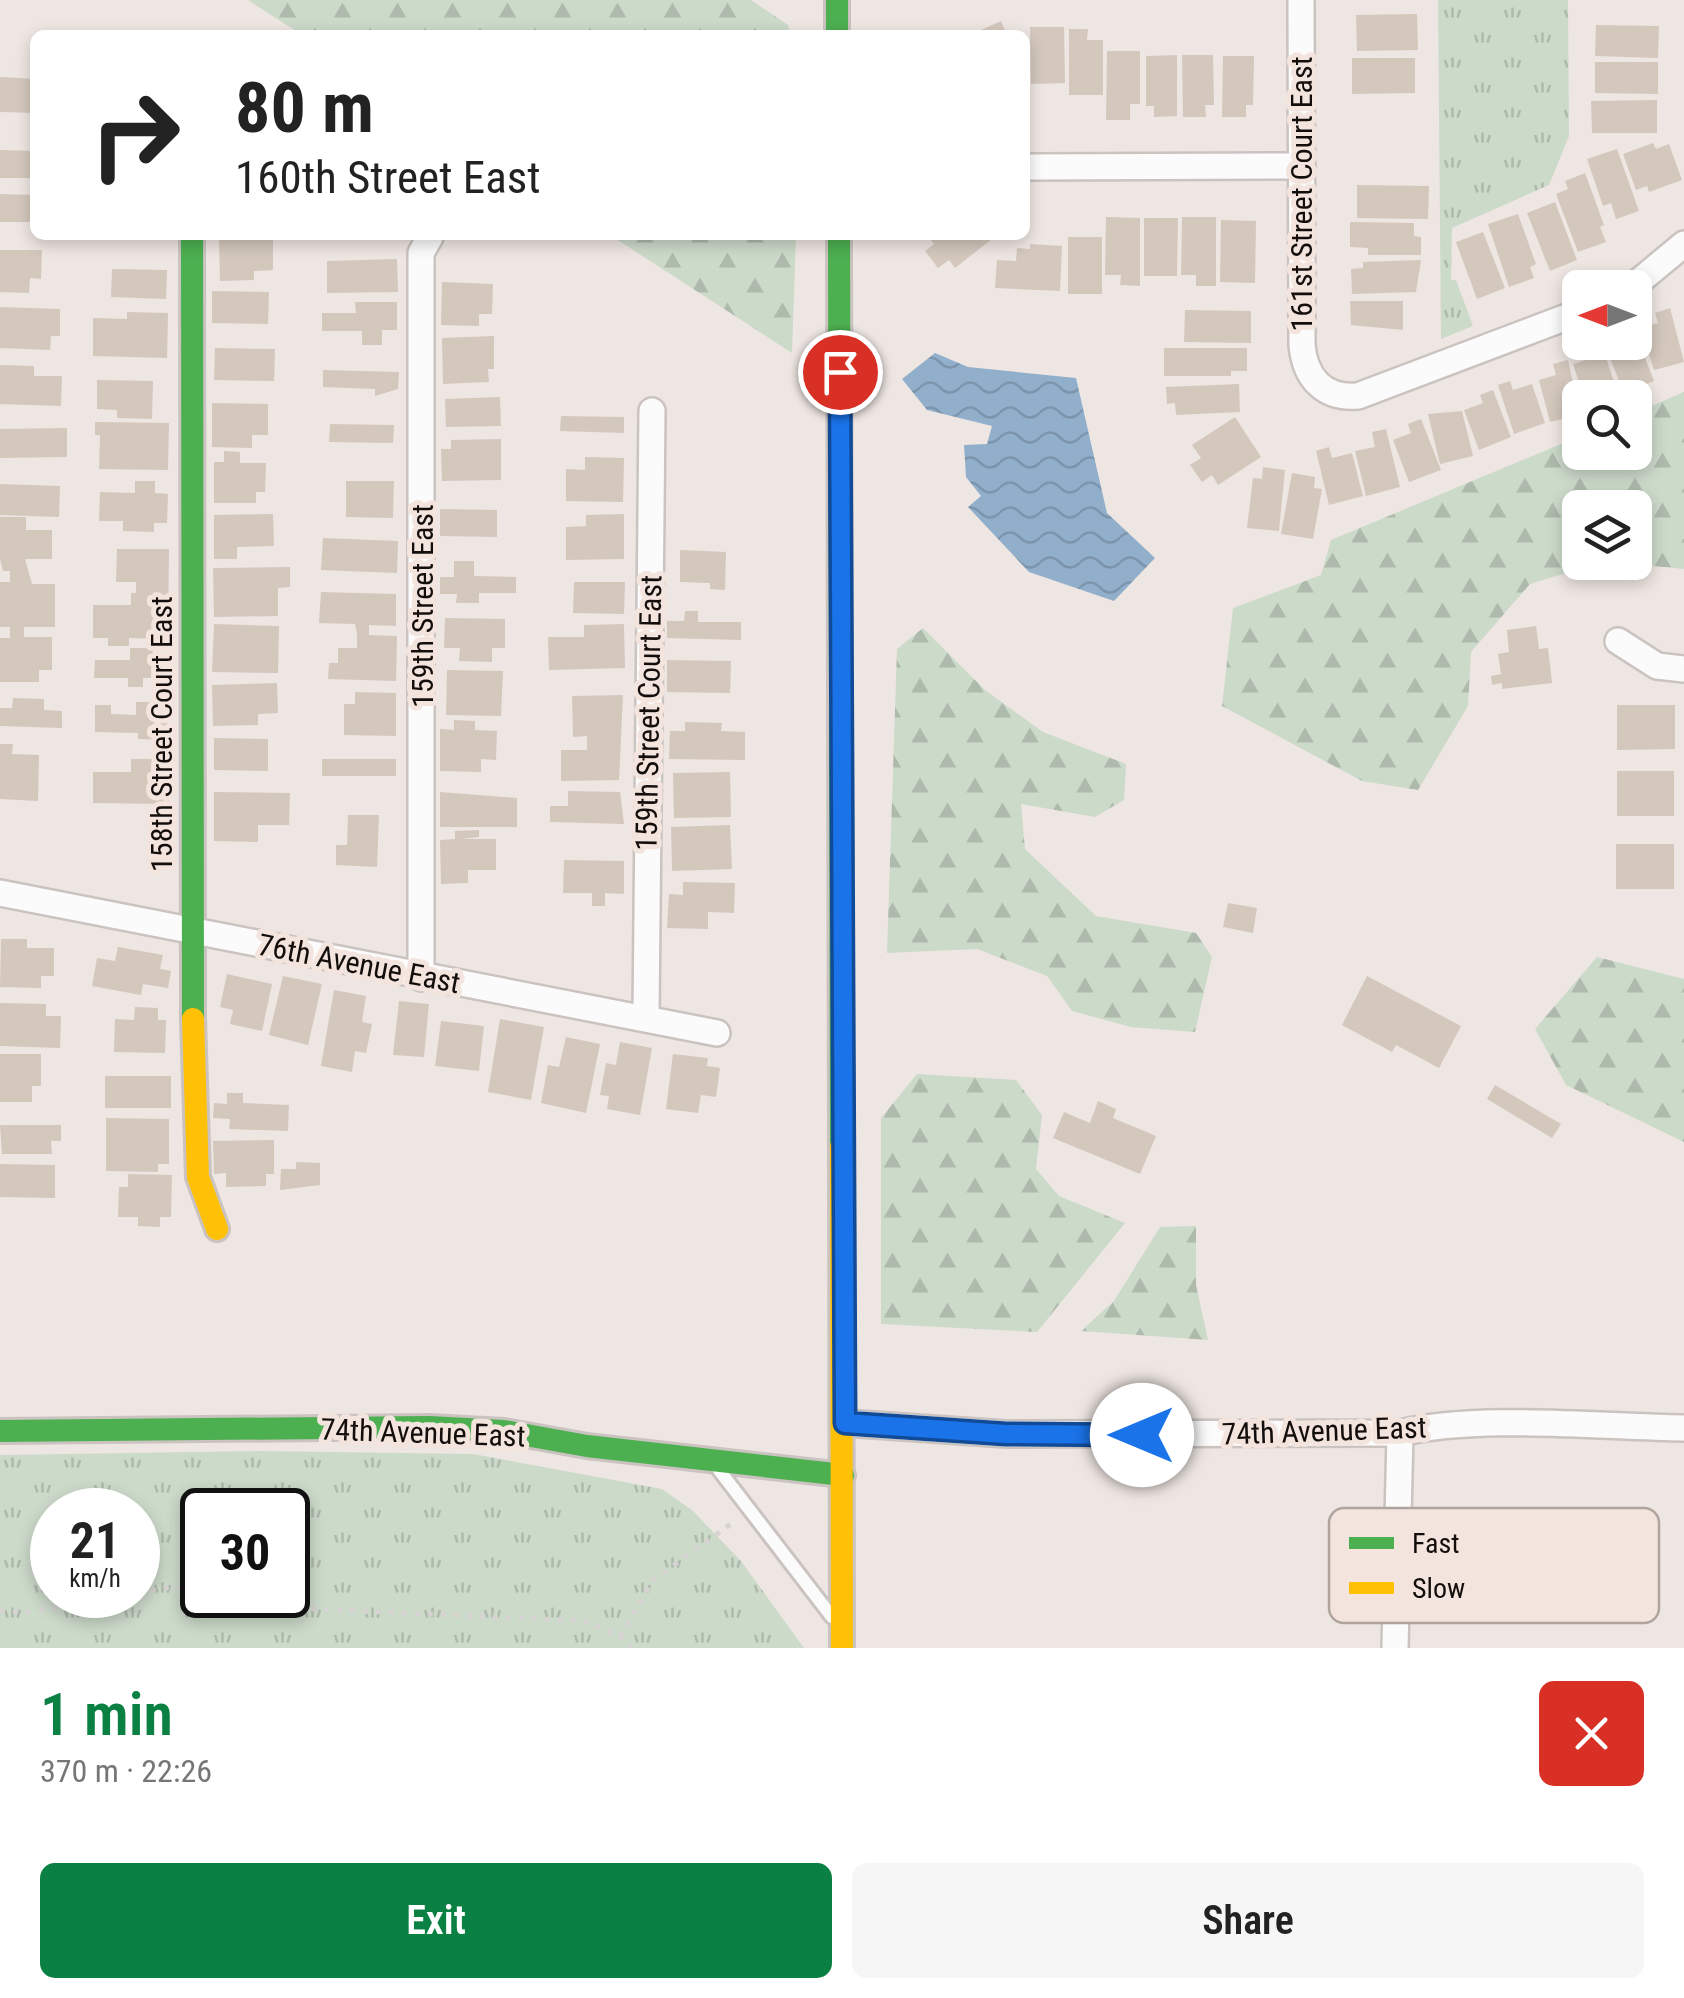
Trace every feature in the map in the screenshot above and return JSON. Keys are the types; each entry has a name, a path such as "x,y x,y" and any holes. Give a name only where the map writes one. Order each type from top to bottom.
{"street":[{"path":"836,0 837,30"},
{"name":"161st Street Court East","path":"1302,0 1303,360 1317,385 1328,394 1358,396 1562,319"},
{"path":"1031,167 1302,166"},
{"name":"158th Street Court East","path":"192,240 193,1121 198,1176 217,1229"},
{"name":"159th Street East","path":"421,978 421,254 427,240"},
{"path":"840,240 845,1423 842,1639"},
{"path":"1652,270 1684,244"},
{"name":"159th Street Court East","path":"646,1016 652,411"},
{"path":"1618,641 1657,666 1684,669"},
{"name":"76th Avenue East","path":"0,892 421,978 646,1016 718,1033"},
{"name":"74th Avenue East","path":"845,1423 1006,1434 1400,1433 1438,1427 1684,1428"},
{"name":"74th Avenue East","path":"0,1431 448,1428 504,1431 844,1475"},
{"path":"1398,1508 1400,1433"},
{"path":"1395,1648 1396,1623"}],"lane":[{"path":"712,1460 842,1639"}],"path":[{"path":"620,1637 652,1581 700,1542 751,1511"},
{"path":"310,1608 586,1621 620,1637 631,1648"},
{"path":"0,1611 30,1612"}],"green space":[{"path":"248,0 751,0 788,25 790,30 294,30"},
{"path":"1438,0 1568,0 1569,136 1549,185 1452,228 1451,280 1456,280 1473,326 1441,339"},
{"path":"618,240 796,240 792,353"},
{"path":"1684,392 1684,569 1652,566 1652,490 1562,490 1562,574 1530,584 1471,652 1468,706 1418,790 1362,781 1222,706 1233,608 1321,575 1331,540 1562,444 1562,470 1652,470 1652,406"},
{"path":"923,628 985,690 1043,732 1126,764 1124,800 1095,817 1021,804 1025,849 1096,916 1196,933 1212,957 1195,1032 1131,1027 1072,1011 1047,976 977,949 887,953 897,649"},
{"path":"1597,957 1684,979 1684,1142 1566,1085 1535,1029"},
{"path":"917,1074 1016,1080 1042,1115 1036,1169 1059,1196 1125,1223 1037,1332 881,1324 881,1118"},
{"path":"1196,1226 1196,1285 1208,1340 1081,1331 1114,1301 1160,1227"},
{"path":"260,1451 473,1454 662,1489 693,1511 741,1561 804,1648 0,1648 0,1455"}],"water":[{"path":"935,353 968,367 1076,378 1107,513 1155,558 1114,601 1029,572 968,507 981,496 966,477 964,445 987,444 992,426 927,410 902,379"}],"building":[{"path":"1417,14 1418,50 1357,51 1356,15"},
{"path":"1001,21 1005,30 981,30"},
{"path":"1596,25 1659,26 1658,58 1595,56"},
{"path":"1030,27 1064,27 1065,83 1031,84"},
{"path":"1069,29 1088,29 1087,40 1103,40 1103,95 1069,95"},
{"path":"1107,51 1140,51 1140,104 1130,104 1130,120 1106,120"},
{"path":"1177,55 1177,116 1154,117 1154,106 1146,106 1146,56"},
{"path":"1182,55 1213,55 1214,105 1205,105 1206,117 1183,117"},
{"path":"1223,56 1254,56 1253,105 1246,105 1246,117 1222,117"},
{"path":"1352,58 1415,58 1415,93 1352,94"},
{"path":"1595,62 1658,62 1658,94 1595,93"},
{"path":"0,77 30,79 30,113 0,112"},
{"path":"1657,100 1657,133 1592,133 1591,101"},
{"path":"1653,143 1656,149 1669,144 1682,180 1649,192 1647,186 1636,190 1623,154"},
{"path":"1617,149 1639,211 1616,219 1611,203 1603,206 1587,159"},
{"path":"0,150 30,151 30,178 0,178"},
{"path":"1585,173 1604,225 1600,227 1606,242 1578,252 1556,194 1568,189 1565,181"},
{"path":"1357,185 1429,186 1428,219 1357,218"},
{"path":"0,194 30,195 30,222 0,222"},
{"path":"1555,202 1577,260 1550,271 1527,213"},
{"path":"1518,214 1536,264 1530,267 1534,278 1509,287 1488,224"},
{"path":"1106,217 1140,218 1140,286 1120,285 1121,275 1105,275"},
{"path":"1182,217 1216,217 1216,286 1196,286 1196,275 1181,275"},
{"path":"1144,218 1178,218 1177,276 1144,276"},
{"path":"1221,220 1256,221 1255,283 1220,282"},
{"path":"1350,222 1414,223 1414,236 1421,237 1421,255 1368,255 1368,248 1350,247"},
{"path":"1483,232 1505,288 1477,299 1456,242"},
{"path":"1068,237 1102,237 1102,294 1068,294"},
{"path":"219,240 273,240 273,270 254,271 254,280 220,281"},
{"path":"931,240 991,240 955,268 949,260 938,268 925,251 934,244"},
{"path":"1030,244 1062,246 1060,291 995,288 997,260 1016,261 1017,248 1030,249"},
{"path":"0,250 42,250 41,279 30,278 29,293 0,292"},
{"path":"397,259 398,292 327,293 327,261"},
{"path":"1421,260 1416,292 1352,294 1351,269 1363,268 1363,262"},
{"path":"112,269 167,270 166,299 111,297"},
{"path":"442,282 493,284 492,314 479,314 479,326 441,325"},
{"path":"212,291 269,292 268,324 212,323"},
{"path":"1350,301 1403,301 1403,330 1351,325"},
{"path":"355,302 397,302 397,330 382,330 382,345 362,345 362,331 322,331 322,313 356,313"},
{"path":"0,307 60,309 60,336 51,336 50,350 0,348"},
{"path":"1670,308 1684,362 1654,370 1651,360 1652,325 1658,323 1655,313"},
{"path":"1185,310 1251,311 1251,343 1184,342"},
{"path":"127,312 168,313 167,358 93,356 93,318 127,319"},
{"path":"494,336 494,369 488,369 489,382 443,384 442,338"},
{"path":"215,348 275,349 274,381 214,380"},
{"path":"1164,348 1247,348 1247,371 1231,371 1231,376 1164,376"},
{"path":"1568,360 1572,380 1562,380 1562,419 1550,422 1539,380 1556,375 1553,364"},
{"path":"1607,360 1613,380 1578,380 1573,364"},
{"path":"1611,360 1646,360 1654,381 1652,380 1619,380"},
{"path":"0,365 34,366 34,376 62,376 61,406 0,404"},
{"path":"323,370 399,372 398,389 375,396 375,389 323,387"},
{"path":"97,380 153,381 152,419 117,418 117,410 97,409"},
{"path":"1510,381 1513,390 1532,384 1545,423 1514,434 1498,385"},
{"path":"1239,384 1240,412 1176,415 1175,403 1167,404 1166,387"},
{"path":"1493,390 1511,437 1479,450 1464,410 1483,403 1480,395"},
{"path":"500,397 501,426 446,427 445,399"},
{"path":"212,403 268,404 268,435 252,435 252,448 212,447"},
{"path":"1462,411 1473,456 1440,464 1428,414"},
{"path":"561,416 624,417 624,433 560,431"},
{"path":"1235,417 1261,457 1218,485 1212,475 1202,482 1190,465 1201,458 1192,445"},
{"path":"1421,419 1441,470 1409,482 1393,440 1411,433 1408,424"},
{"path":"95,422 169,423 168,470 99,469 100,435 95,435"},
{"path":"330,424 394,425 393,443 329,442"},
{"path":"67,428 67,457 0,458 0,429"},
{"path":"1386,429 1400,487 1366,496 1355,451 1375,447 1372,432"},
{"path":"501,439 501,480 442,481 441,449 451,449 451,440"},
{"path":"1329,447 1332,458 1352,453 1363,496 1329,505 1316,451"},
{"path":"224,451 240,452 240,463 266,463 265,492 256,492 256,503 214,503 214,462 224,462"},
{"path":"585,457 624,458 623,502 566,501 566,469 585,470"},
{"path":"1263,467 1285,470 1279,531 1247,528 1253,478 1262,479"},
{"path":"1292,473 1315,477 1314,488 1322,489 1313,539 1281,534"},
{"path":"135,481 155,481 155,493 168,494 167,523 154,523 154,532 123,531 123,521 99,521 100,492 135,493"},
{"path":"346,481 394,481 393,518 346,517"},
{"path":"0,484 60,486 59,517 0,515"},
{"path":"440,509 497,510 497,537 440,536"},
{"path":"273,514 274,546 237,547 237,559 214,559 214,515"},
{"path":"624,514 624,559 566,560 566,527 586,526 586,515"},
{"path":"0,517 26,517 26,530 52,530 52,559 25,559 32,584 55,584 55,627 24,627 24,637 52,637 52,670 39,670 39,682 0,682 0,638 10,638 10,627 0,627 0,582 10,582 10,571 3,571 0,559"},
{"path":"323,538 398,541 397,573 321,570"},
{"path":"117,549 169,549 168,639 129,638 129,646 108,646 108,638 93,638 93,605 131,605 131,593 136,593 136,582 116,582"},
{"path":"680,550 726,552 725,590 710,589 710,583 680,582"},
{"path":"454,561 474,561 474,576 516,577 516,593 479,593 479,603 456,603 457,594 440,594 440,577 454,577"},
{"path":"290,567 290,587 278,588 278,616 214,617 213,568"},
{"path":"574,582 625,582 624,614 573,613"},
{"path":"321,592 396,594 396,626 369,625 369,635 397,636 396,681 328,679 329,663 338,663 338,648 357,648 357,634 355,624 319,623"},
{"path":"685,611 698,611 698,622 741,622 741,640 667,638 667,621 684,621"},
{"path":"445,618 505,619 505,648 492,648 492,662 459,661 460,648 444,648"},
{"path":"214,624 279,626 278,673 212,672"},
{"path":"624,624 625,668 549,670 548,637 584,637 584,625"},
{"path":"1536,626 1539,649 1548,648 1552,683 1502,689 1502,683 1492,685 1491,676 1501,674 1498,654 1509,652 1507,630"},
{"path":"130,648 153,648 153,660 170,660 170,678 143,678 143,687 128,687 128,678 94,678 95,660 130,660"},
{"path":"667,660 731,661 730,693 667,692"},
{"path":"447,670 503,671 501,716 446,715"},
{"path":"277,683 278,713 258,714 258,725 213,726 212,685"},
{"path":"355,692 396,693 396,736 344,735 344,704 355,704"},
{"path":"623,695 619,780 561,781 561,750 587,750 587,736 573,737 572,696"},
{"path":"13,698 44,699 44,710 62,711 62,728 0,726 0,708 12,708"},
{"path":"136,702 168,702 167,740 138,739 138,733 95,732 95,705 111,705 111,714 136,715"},
{"path":"1617,705 1675,705 1675,749 1617,750"},
{"path":"454,720 475,721 475,730 497,731 496,760 481,759 481,772 440,771 440,729 454,730"},
{"path":"685,722 722,723 721,731 745,732 745,760 669,759 670,731 685,731"},
{"path":"214,738 268,739 268,771 214,770"},
{"path":"0,744 13,744 12,754 39,755 38,801 0,799"},
{"path":"131,759 170,759 169,804 93,803 93,772 131,772"},
{"path":"322,759 396,759 396,776 322,776"},
{"path":"1617,771 1674,771 1674,816 1617,816"},
{"path":"730,772 731,817 674,818 673,773"},
{"path":"568,791 620,792 624,824 550,822 550,806 568,806"},
{"path":"214,792 290,793 289,825 258,825 258,842 214,841"},
{"path":"440,792 517,798 517,827 440,827"},
{"path":"348,815 379,815 377,867 336,865 336,845 347,845"},
{"path":"730,825 732,869 672,871 671,827"},
{"path":"479,830 479,837 461,839 496,839 496,870 468,870 468,883 441,884 440,840 455,839 455,831"},
{"path":"1616,844 1674,844 1674,889 1616,889"},
{"path":"564,860 624,861 624,894 605,893 605,906 592,906 592,893 563,893"},
{"path":"683,882 735,883 734,913 708,912 708,929 667,928 669,894 683,895"},
{"path":"1228,903 1257,908 1253,933 1223,927"},
{"path":"1,939 27,939 27,948 54,948 54,976 41,976 41,988 0,987"},
{"path":"118,947 163,955 160,969 171,971 168,988 143,984 141,995 92,986 97,958 115,961"},
{"path":"227,974 272,984 262,1031 230,1024 233,1010 220,1007"},
{"path":"283,976 322,984 308,1045 269,1035"},
{"path":"1367,976 1461,1026 1439,1068 1396,1045 1392,1052 1342,1025"},
{"path":"334,990 366,996 362,1022 372,1024 366,1053 355,1051 352,1072 321,1066"},
{"path":"399,1001 429,1004 424,1057 393,1055"},
{"path":"0,1003 46,1004 46,1016 61,1016 60,1048 0,1046"},
{"path":"135,1007 158,1008 158,1020 166,1020 165,1053 114,1052 115,1019 134,1020"},
{"path":"500,1019 544,1027 531,1100 488,1092"},
{"path":"441,1021 484,1026 479,1071 435,1066"},
{"path":"566,1037 600,1044 586,1113 541,1103 548,1065 559,1067"},
{"path":"620,1042 652,1048 640,1115 607,1109 609,1096 600,1095 606,1063 616,1065"},
{"path":"0,1054 41,1054 41,1086 32,1086 32,1102 0,1102"},
{"path":"673,1054 708,1058 707,1066 720,1068 716,1097 701,1095 698,1113 666,1109"},
{"path":"105,1076 171,1076 171,1108 105,1108"},
{"path":"1495,1085 1561,1124 1552,1138 1487,1099"},
{"path":"227,1093 243,1093 243,1103 289,1105 288,1131 229,1129 230,1119 213,1118 214,1103 227,1104"},
{"path":"1098,1101 1116,1109 1113,1118 1156,1136 1140,1174 1053,1138 1064,1112 1090,1123"},
{"path":"106,1118 169,1119 169,1164 158,1164 158,1172 106,1171"},
{"path":"0,1125 61,1125 61,1141 51,1141 52,1154 2,1154"},
{"path":"274,1140 274,1174 266,1174 266,1186 226,1187 226,1173 214,1174 213,1141"},
{"path":"296,1162 320,1163 320,1185 280,1190 281,1169 296,1169"},
{"path":"0,1164 55,1165 55,1198 0,1197"},
{"path":"128,1174 172,1175 171,1217 160,1217 160,1227 138,1226 138,1217 118,1217 119,1187 128,1187"}],"traffic: fast":[{"path":"837,0 837,30"},
{"path":"192,240 193,1019"},
{"path":"839,240 841,1147"},
{"path":"0,1431 429,1427 504,1431 587,1446 843,1475"}],"traffic: slow":[{"path":"193,1019 198,1177 217,1229"},
{"path":"841,1147 842,1648"}],"route":[{"path":"840,372 845,1423 1006,1434 1142,1435"}]}
